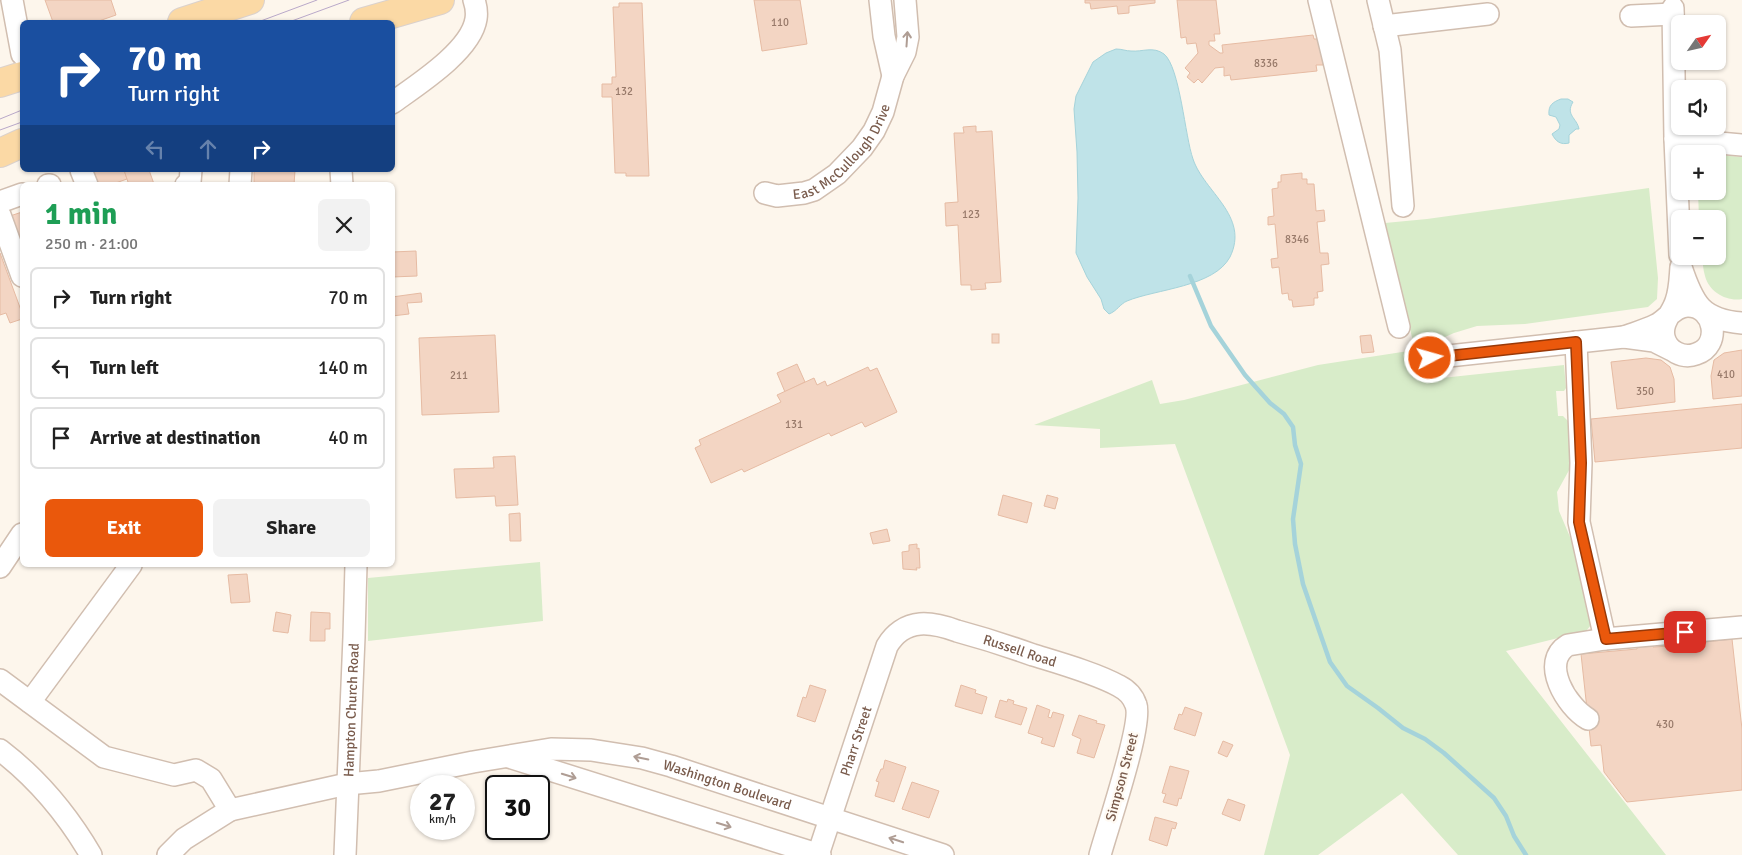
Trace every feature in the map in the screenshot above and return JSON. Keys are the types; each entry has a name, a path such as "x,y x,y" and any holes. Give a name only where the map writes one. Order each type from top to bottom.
{"main road":[{"path":"188,20 250,0"},
{"path":"371,20 440,0"},
{"path":"0,83 20,77"},
{"path":"0,153 20,144"}],"street":[{"path":"12,0 20,43"},
{"path":"395,101 440,68 457,51 473,29 476,17 474,0"},
{"name":"East McCullough Drive","path":"880,0 884,36 892,76"},
{"name":"East McCullough Drive","path":"765,193 777,196 814,190 848,164 874,131 883,112 892,76 903,58 907,45 905,0"},
{"path":"1319,0 1399,327"},
{"path":"1378,0 1390,50 1403,206"},
{"path":"1631,16 1673,6 1678,210"},
{"path":"1384,26 1488,14"},
{"path":"1675,138 1742,145"},
{"path":"0,202 20,195"},
{"path":"0,215 20,270"},
{"path":"1672,350 1666,343 1663,327 1677,297 1680,265"},
{"path":"1682,265 1690,292 1710,320 1713,328 1712,336 1706,348"},
{"path":"1624,337 1656,325 1677,308 1685,306 1692,306 1715,319 1742,323"},
{"path":"1430,358 1624,337 1654,341 1683,355 1692,356 1700,353 1720,336 1742,328"},
{"path":"1576,342 1581,463 1579,522 1606,639"},
{"path":"2,562 20,537"},
{"path":"30,702 130,567"},
{"name":"Hampton Church Road","path":"344,855 356,567"},
{"name":"Russell Road","path":"900,632 909,626 924,624 976,636 1114,683 1125,689 1133,699"},
{"path":"1588,719 1575,709 1561,688 1555,668 1556,656 1568,645 1606,639 1742,627"},
{"name":"Pharr Street","path":"819,855 887,646 890,640 900,632"},
{"path":"1742,637 1742,642"},
{"path":"0,680 104,757 174,775 196,770 212,779 230,810"},
{"name":"Simpson Street","path":"1100,855 1138,717 1133,699"},
{"name":"Washington Boulevard","path":"168,855 184,839 230,810 347,784 379,781 534,750 566,748 642,758 942,855"},
{"path":"0,750 48,795 76,831 91,855"},
{"name":"Washington Boulevard","path":"506,756 819,855"}],"green space":[{"path":"1726,156 1742,157 1742,299 1730,299 1719,295 1710,287 1704,271 1703,265 1726,265 1726,210 1699,210 1698,200 1726,200"},
{"path":"1649,188 1658,278 1657,299 1648,307 1525,324 1477,326 1454,333 1427,345 1423,380 1564,365 1566,388 1564,391 1556,391 1558,416 1563,416 1570,423 1573,463 1557,492 1559,511 1573,544 1588,616 1592,615 1591,625 1586,631 1506,651 1666,855 1458,855 1402,793 1318,855 1264,855 1290,755 1175,444 1100,448 1100,429 1034,425 1152,380 1160,404 1184,400 1318,365 1415,350 1385,223 1427,219"},
{"path":"540,562 543,621 368,641 368,578"}],"water":[{"path":"1116,49 1131,51 1156,50 1164,54 1170,61 1178,87 1193,159 1230,217 1234,229 1235,242 1230,257 1222,267 1211,275 1183,286 1127,301 1109,314 1104,309 1101,299 1087,277 1076,253 1078,198 1074,109 1076,96 1093,62"},
{"path":"1561,99 1568,99 1573,102 1570,110 1579,129 1576,129 1569,135 1569,143 1566,144 1557,141 1552,134 1559,129 1560,125 1556,117 1549,115 1549,109 1552,104"}],"building":[{"path":"45,0 111,0 116,15 102,20 52,20"},
{"path":"754,0 800,0 807,44 762,51"},
{"path":"1085,0 1155,0 1155,3 1129,6 1129,13 1118,14 1117,6 1091,9 1090,3 1085,3"},
{"path":"1177,0 1216,0 1220,34 1214,34 1215,41 1209,41 1209,45 1220,53 1223,53 1222,45 1313,35 1314,39 1320,39 1323,65 1316,65 1317,71 1231,80 1230,75 1224,76 1224,67 1215,68 1202,83 1198,79 1194,83 1187,77 1190,73 1185,68 1198,53 1196,43 1187,44 1186,37 1181,38"},
{"path":"619,3 642,3 649,176 626,176 626,173 615,173 612,97 602,97 602,84 612,84 612,77 616,77 613,7 619,7"},
{"path":"976,126 976,132 992,131 1001,282 985,283 986,289 971,290 971,285 961,285 958,225 946,226 945,203 958,202 954,133 964,133 963,127"},
{"path":"94,172 125,172 127,179 118,182 98,182"},
{"path":"125,172 150,172 153,182 128,182"},
{"path":"254,172 295,172 294,182 254,182"},
{"path":"1302,173 1302,179 1307,179 1307,184 1314,184 1316,211 1324,210 1325,221 1317,222 1320,253 1328,253 1329,264 1321,265 1323,291 1317,292 1318,298 1314,298 1314,305 1293,307 1288,293 1282,294 1279,267 1272,268 1271,259 1278,258 1275,224 1268,225 1268,217 1274,216 1272,189 1278,188 1278,182 1281,182 1281,175"},
{"path":"20,213 20,253 7,217"},
{"path":"416,251 417,276 395,277 395,252"},
{"path":"0,253 20,308 20,320 10,323 6,313 0,315"},
{"path":"421,293 422,302 407,303 409,314 395,316 395,297"},
{"path":"992,334 999,334 999,343 992,343"},
{"path":"495,335 499,412 422,415 419,338"},
{"path":"1371,335 1374,352 1362,353 1360,336"},
{"path":"1742,350 1742,396 1713,399 1711,376 1714,360 1724,353"},
{"path":"1646,358 1661,360 1670,367 1674,379 1675,402 1617,409 1611,362"},
{"path":"797,364 805,382 785,392 777,373"},
{"path":"868,367 870,371 877,368 897,412 865,427 862,422 831,436 829,433 744,472 742,469 711,483 695,448 701,445 699,440 781,402 777,395 814,378 817,385 825,381 827,386"},
{"path":"1742,404 1742,448 1595,462 1591,419"},
{"path":"515,456 518,505 496,506 495,496 456,498 454,469 494,468 493,457"},
{"path":"1003,495 1032,503 1027,523 998,515"},
{"path":"1047,495 1058,498 1055,509 1044,506"},
{"path":"520,513 521,541 510,541 509,514"},
{"path":"887,529 890,541 873,544 870,533"},
{"path":"917,544 920,568 916,568 917,570 903,569 902,552 909,551 909,545"},
{"path":"247,574 250,602 231,603 228,575"},
{"path":"276,612 291,615 288,633 273,631"},
{"path":"311,612 330,613 330,629 325,629 325,641 310,641"},
{"path":"1732,639 1742,729 1742,790 1627,802 1604,772 1601,745 1591,746 1581,654 1637,649 1637,646 1671,646 1670,643 1687,641 1687,644"},
{"path":"810,685 826,690 815,722 797,716 803,697 806,698"},
{"path":"961,685 976,690 975,693 987,697 982,714 955,706"},
{"path":"1008,699 1014,701 1013,704 1027,708 1021,725 995,717 1000,700 1007,702"},
{"path":"1037,705 1050,710 1048,717 1051,718 1053,712 1064,715 1054,747 1041,743 1043,738 1028,733"},
{"path":"1185,707 1202,713 1195,736 1174,729 1179,714 1182,715"},
{"path":"1079,715 1105,725 1094,758 1077,753 1081,739 1072,735"},
{"path":"1223,741 1233,745 1227,757 1218,753"},
{"path":"885,760 906,767 894,802 875,796 879,782 876,781 881,769 883,769"},
{"path":"1170,766 1189,771 1181,799 1179,798 1177,806 1163,802 1166,794 1162,793"},
{"path":"912,782 939,791 929,818 902,809"},
{"path":"1228,799 1245,805 1240,821 1222,814"},
{"path":"1155,817 1177,823 1175,829 1172,828 1167,846 1149,840"}],"waterway":[{"path":"1190,276 1211,326 1245,375 1270,403 1284,414 1293,427 1295,445 1301,464 1293,519 1295,544 1303,584 1330,662 1347,686 1403,728 1425,739 1444,753 1494,798 1506,816 1514,836 1526,855"}],"tram line":[{"path":"263,20 317,0"},
{"path":"294,20 349,0"},
{"path":"0,119 20,111"},
{"path":"0,130 20,123"}],"route":[{"path":"1430,358 1576,342 1581,463 1579,522 1606,639 1685,632"}]}
